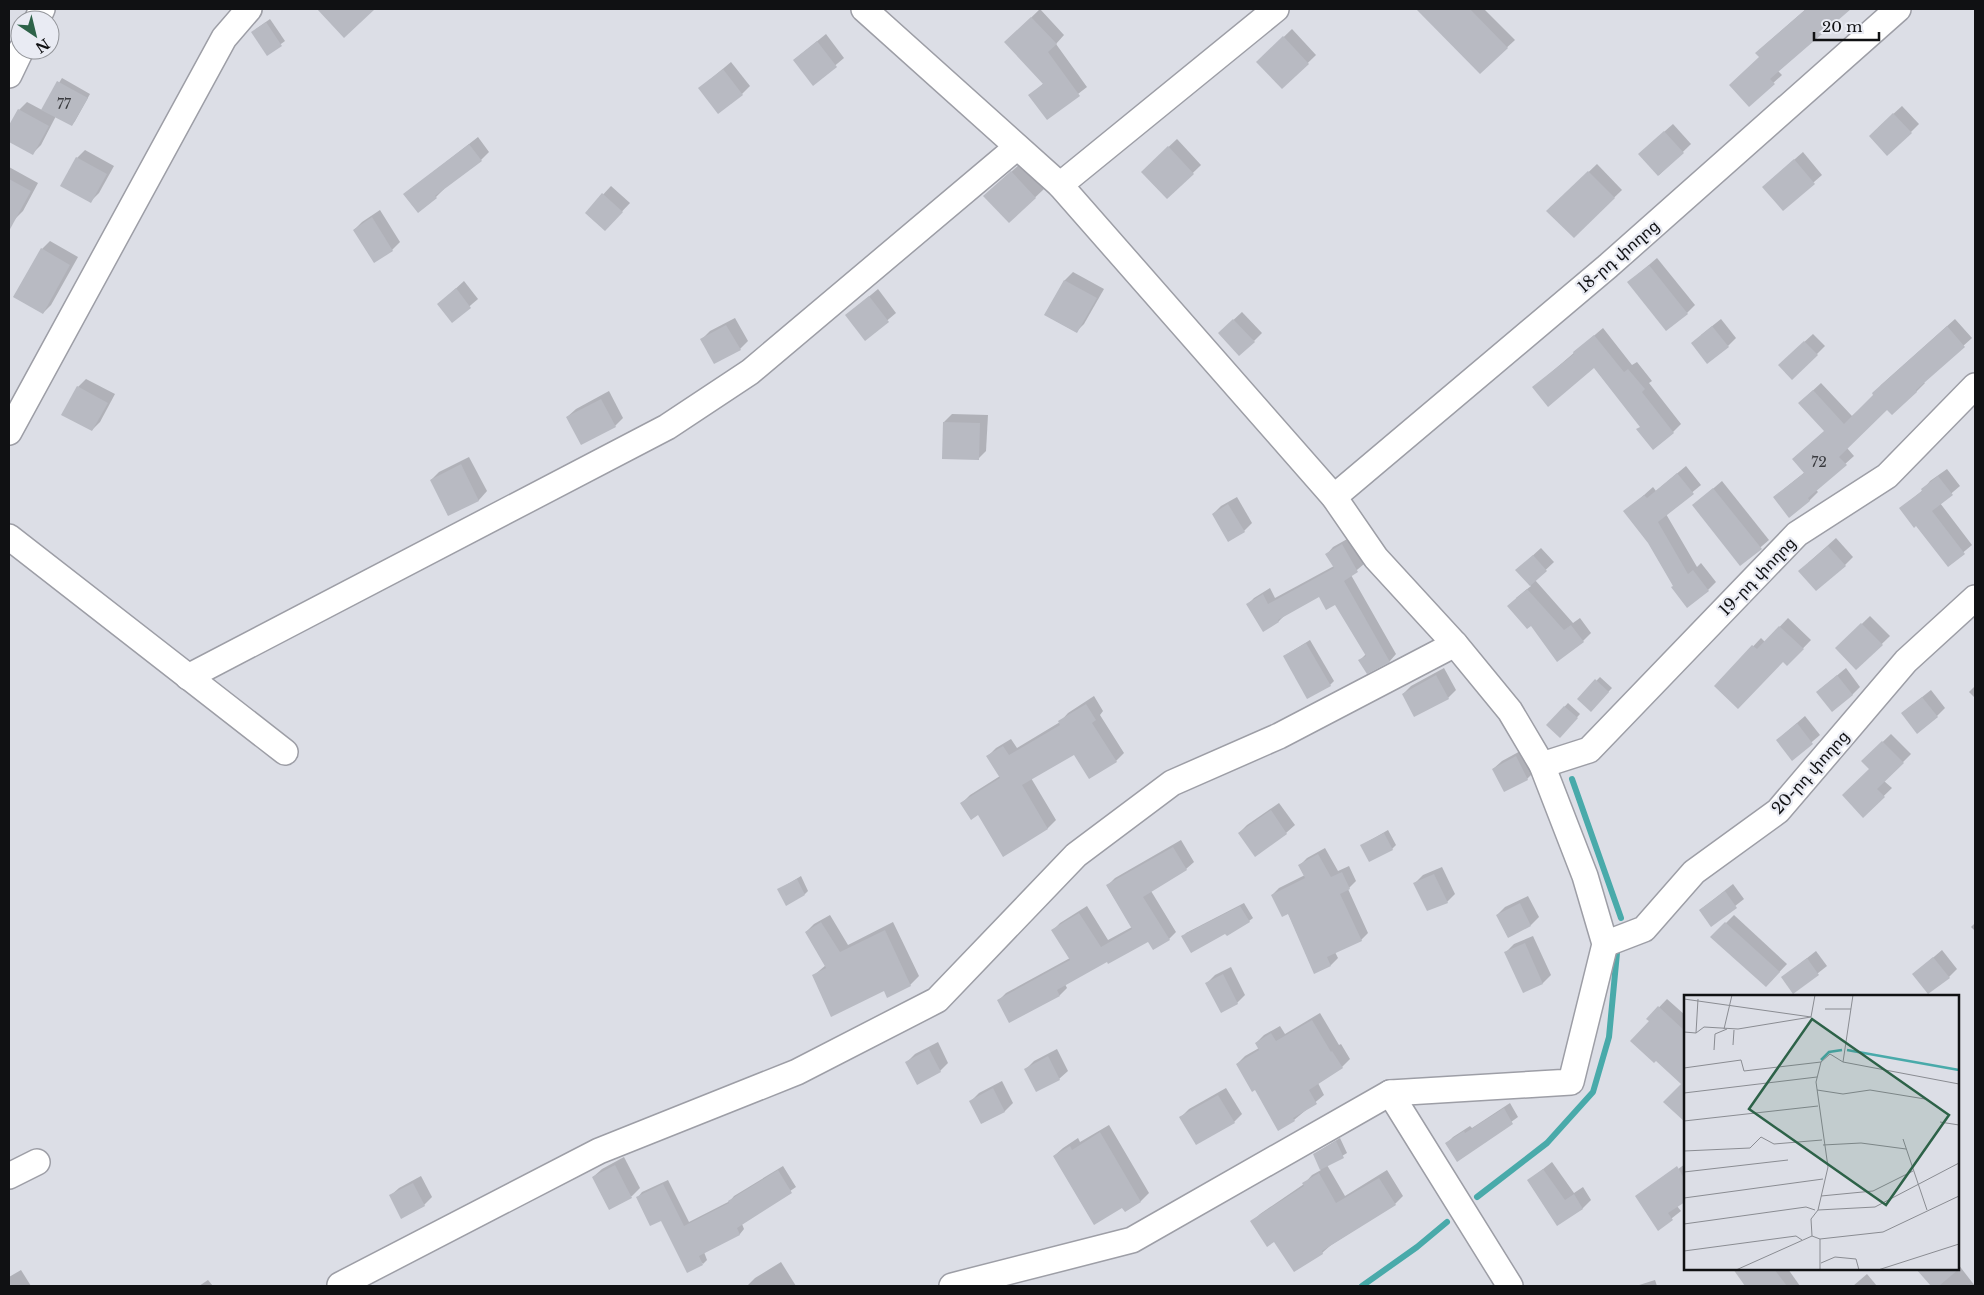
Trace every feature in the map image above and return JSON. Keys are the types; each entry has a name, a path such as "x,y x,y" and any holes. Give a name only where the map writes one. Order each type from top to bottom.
{"street":[{"path":"9,432 224,38 248,9"},
{"path":"864,9 1060,185 1334,497 1376,558 1455,644 1510,711 1542,765 1585,876 1605,944 1571,1082 1390,1093 1132,1240 952,1286"},
{"path":"1060,185 1276,9"},
{"name":"18-րդ փողոց","path":"1334,497 1615,260 1898,9"},
{"path":"9,74 16,60"},
{"path":"188,676 667,427 750,372 1017,147"},
{"name":"19-րդ փողոց","path":"1542,765 1589,750 1797,534 1887,476 1975,386"},
{"path":"9,537 285,752"},
{"name":"20-րդ փողոց","path":"1605,944 1644,929 1694,872 1778,811 1906,661 1975,598"},
{"path":"340,1285 599,1151 797,1072 937,1000 1076,855 1172,783 1279,736 1455,644"},
{"path":"1390,1093 1510,1286"},
{"path":"9,1176 37,1162"}],"building":[{"path":"317,9 375,9 344,38"},
{"path":"1416,9 1470,9 1508,48 1480,74"},
{"path":"1806,9 1851,9 1770,79 1775,84 1749,107 1729,85 1759,57 1755,53"},
{"path":"1031,17 1057,44 1048,52 1080,96 1047,120 1028,95 1043,84 1004,42"},
{"path":"266,22 282,46 267,56 251,32"},
{"path":"1283,36 1309,64 1282,89 1256,62"},
{"path":"817,41 837,67 813,86 793,60"},
{"path":"723,69 743,95 718,114 698,88"},
{"path":"57,81 88,98 72,126 41,110"},
{"path":"18,109 49,126 33,155 9,142 9,125"},
{"path":"1893,113 1912,133 1887,156 1869,136"},
{"path":"1664,131 1684,153 1658,176 1638,154"},
{"path":"469,144 482,161 435,196 437,198 418,213 403,194"},
{"path":"1168,146 1194,174 1167,199 1141,172"},
{"path":"76,157 107,174 91,203 60,186"},
{"path":"1794,159 1815,184 1783,211 1762,187"},
{"path":"1011,171 1036,198 1009,223 983,196"},
{"path":"1588,171 1615,198 1574,238 1546,211"},
{"path":"9,179 31,191 9,231"},
{"path":"602,193 623,212 605,231 585,213"},
{"path":"372,217 393,251 374,263 353,230"},
{"path":"41,248 70,265 43,314 13,297"},
{"path":"1649,265 1688,314 1666,331 1627,282"},
{"path":"1064,280 1097,298 1077,333 1044,315"},
{"path":"456,288 471,308 452,323 437,304"},
{"path":"869,296 889,322 865,341 845,315"},
{"path":"1233,319 1255,342 1239,356 1218,333"},
{"path":"726,325 741,350 714,364 700,339"},
{"path":"1712,326 1729,347 1707,364 1691,343"},
{"path":"1947,326 1965,347 1916,390 1917,392 1892,415 1887,410 1839,457 1847,465 1808,498 1810,501 1789,518 1773,497 1804,473 1792,459 1824,431 1798,403 1813,390 1844,424 1873,395 1872,393"},
{"path":"1594,335 1624,372 1628,369 1645,389 1642,392 1674,433 1653,450 1636,429 1640,427 1594,368 1548,407 1532,387 1574,354 1573,352"},
{"path":"1804,341 1818,355 1792,380 1778,365"},
{"path":"77,386 108,403 92,431 61,415"},
{"path":"601,399 616,427 581,445 566,417"},
{"path":"943,422 980,423 979,460 942,459"},
{"path":"461,464 479,501 448,516 430,480"},
{"path":"1677,473 1694,494 1658,522 1688,574 1693,570 1709,591 1687,608 1671,587 1673,586 1648,543 1623,511 1644,495 1647,498"},
{"path":"1938,476 1953,495 1932,511 1965,554 1948,567 1916,526 1914,528 1899,508"},
{"path":"1713,488 1762,549 1740,566 1692,505"},
{"path":"1228,504 1245,532 1228,542 1212,514"},
{"path":"1342,544 1358,572 1344,581 1390,662 1367,674 1358,660 1366,656 1335,605 1326,610 1319,597 1278,620 1279,622 1263,632 1246,604 1263,594 1268,604 1334,568 1325,554"},
{"path":"1828,546 1846,566 1816,591 1798,571"},
{"path":"1533,555 1547,571 1530,586 1515,570"},
{"path":"1527,589 1564,630 1571,625 1584,642 1557,662 1531,626 1527,629 1507,606"},
{"path":"1861,623 1883,645 1856,670 1835,648"},
{"path":"1779,626 1804,649 1787,666 1783,662 1738,709 1714,686 1752,645 1757,649"},
{"path":"1306,643 1331,686 1307,699 1283,656"},
{"path":"1436,675 1449,699 1414,717 1402,694"},
{"path":"1837,675 1853,695 1832,712 1816,692"},
{"path":"1595,679 1609,692 1591,712 1577,699"},
{"path":"1922,697 1938,717 1917,734 1901,713"},
{"path":"1086,704 1096,720 1092,723 1117,762 1089,779 1074,755 1022,785 1048,829 1003,857 978,815 971,820 960,803 1000,778 986,756 1003,746 1009,755 1060,725 1058,721"},
{"path":"1564,706 1578,718 1560,738 1546,725"},
{"path":"1797,723 1813,744 1792,761 1776,740"},
{"path":"1882,741 1904,763 1877,789 1885,797 1863,818 1842,795 1869,769 1861,761"},
{"path":"1516,756 1528,780 1504,792 1492,769"},
{"path":"1271,810 1287,834 1255,857 1238,833"},
{"path":"1384,833 1393,850 1369,862 1360,845"},
{"path":"1173,847 1187,870 1143,897 1170,940 1153,950 1148,942 1108,964 1107,962 1057,990 1060,996 1009,1023 997,1000 1070,960 1051,930 1079,913 1101,947 1132,929 1106,885"},
{"path":"1318,854 1331,877 1342,872 1350,889 1340,894 1362,941 1327,957 1331,966 1314,974 1288,914 1282,917 1271,895 1305,878 1298,865"},
{"path":"1434,874 1448,903 1427,911 1413,883"},
{"path":"797,879 805,895 786,906 777,889"},
{"path":"1725,891 1737,908 1711,927 1699,910"},
{"path":"1520,903 1531,926 1508,938 1496,915"},
{"path":"1240,906 1250,922 1227,936 1225,934 1191,953 1181,936"},
{"path":"821,922 840,952 885,930 911,986 887,998 884,991 831,1017 812,975 826,968 805,932"},
{"path":"1725,922 1780,972 1766,987 1710,937"},
{"path":"1525,943 1543,984 1523,993 1504,952"},
{"path":"1933,957 1950,978 1928,994 1912,974"},
{"path":"1807,958 1819,975 1793,994 1781,977"},
{"path":"1223,974 1238,1004 1221,1013 1205,983"},
{"path":"1658,1006 1684,1030 1684,1121 1663,1102 1681,1084 1630,1041 1649,1021 1646,1019"},
{"path":"1312,1020 1343,1068 1309,1090 1317,1104 1293,1118 1295,1121 1278,1131 1255,1090 1252,1092 1236,1064 1259,1050 1255,1043 1271,1033 1276,1041"},
{"path":"929,1049 941,1072 917,1085 905,1062"},
{"path":"1048,1056 1060,1080 1036,1092 1024,1069"},
{"path":"993,1088 1005,1112 981,1124 969,1101"},
{"path":"1218,1095 1235,1123 1196,1145 1179,1117"},
{"path":"1504,1108 1513,1124 1457,1162 1445,1143 1464,1131 1465,1133"},
{"path":"1100,1132 1141,1202 1125,1212 1122,1208 1094,1225 1053,1156 1070,1146 1072,1150"},
{"path":"1336,1141 1344,1158 1320,1170 1313,1154"},
{"path":"615,1165 632,1198 609,1210 592,1177"},
{"path":"1677,1166 1684,1178 1684,1203 1668,1213 1673,1220 1658,1231 1635,1196"},
{"path":"1543,1169 1565,1200 1574,1194 1583,1209 1557,1226 1527,1180"},
{"path":"778,1170 792,1193 737,1228 740,1235 699,1256 703,1265 687,1273 661,1221 650,1226 636,1197 663,1184 684,1226 729,1203 728,1201"},
{"path":"1319,1173 1336,1203 1379,1178 1396,1205 1322,1251 1323,1254 1294,1272 1274,1242 1267,1247 1250,1221 1304,1186 1302,1183"},
{"path":"413,1183 425,1206 401,1219 389,1195"},
{"path":"1734,1270 1775,1270 1787,1286 1745,1286"},
{"path":"1917,1270 1958,1270 1939,1286 1931,1286"}],"waterway":[{"path":"1572,779 1621,918"},
{"path":"1477,1197 1547,1143 1593,1092 1609,1037 1617,953"},
{"path":"1362,1286 1417,1247 1447,1222"}]}
